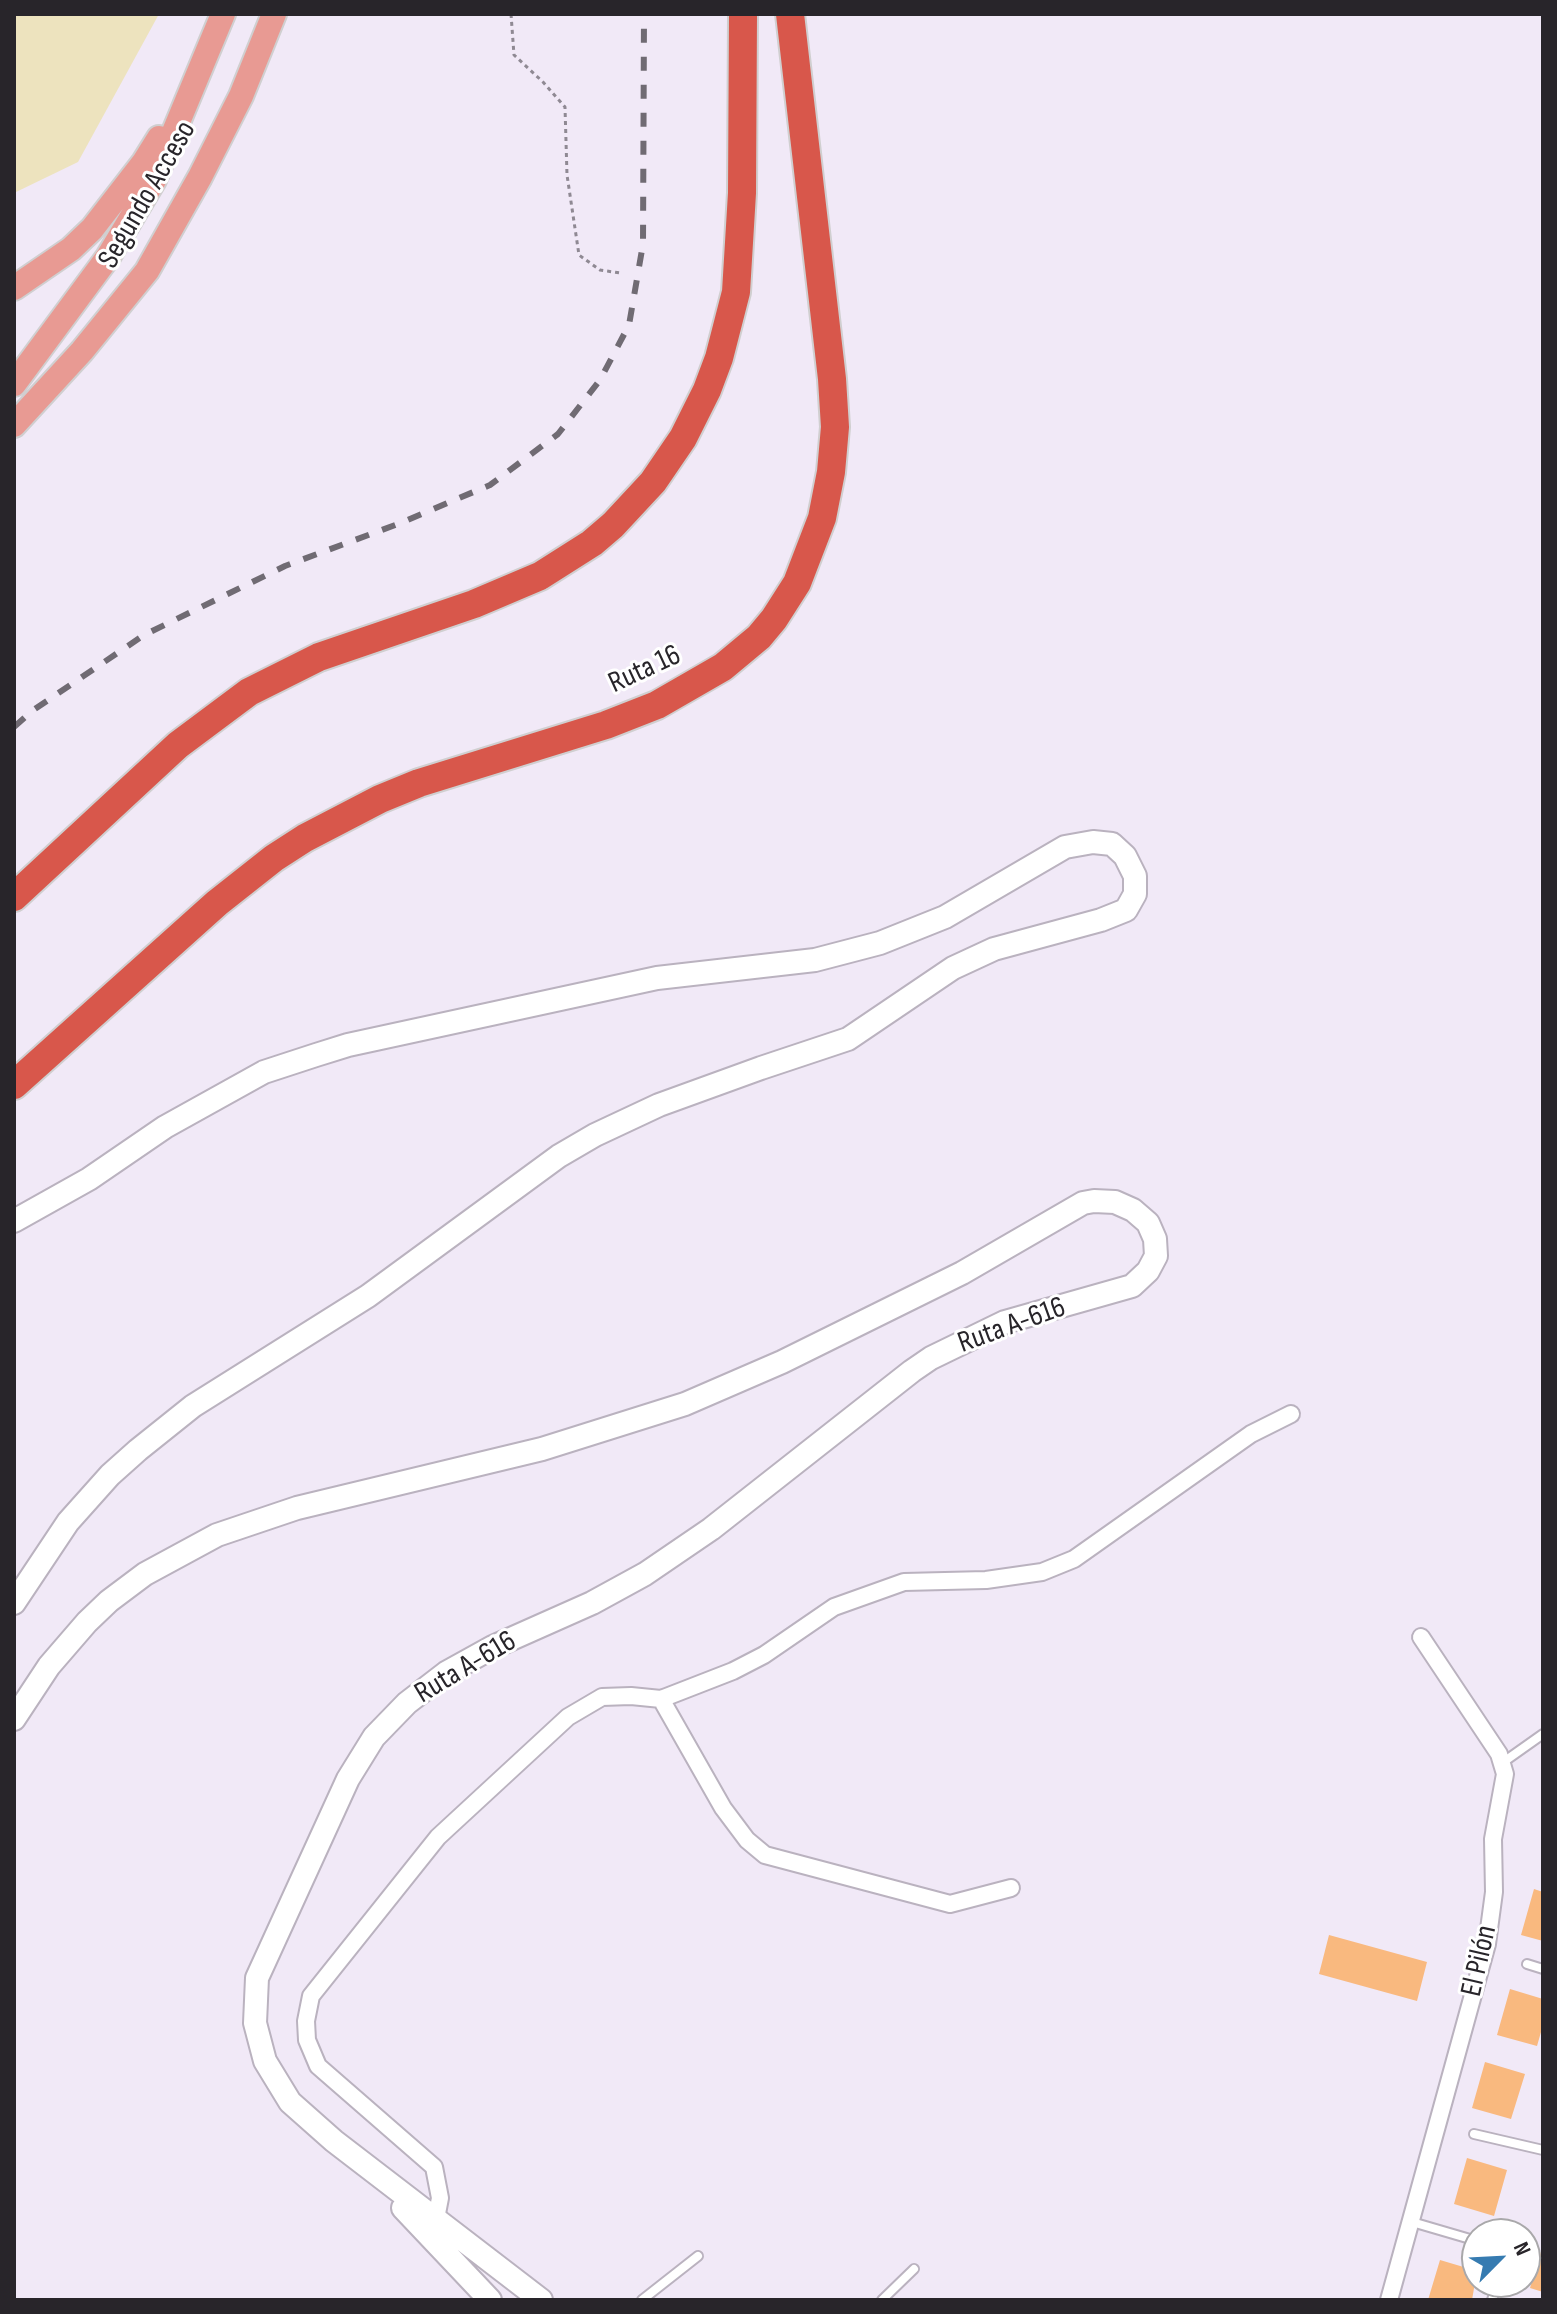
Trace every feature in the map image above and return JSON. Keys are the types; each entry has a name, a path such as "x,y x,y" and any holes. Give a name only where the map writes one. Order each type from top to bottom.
{"highway":[{"path":"14,897 169,754 249,692 319,657 474,604 540,576 592,543 653,482 683,438 707,390 719,358 736,292 742,207 743,14"},
{"name":"Ruta 16","path":"14,1085 217,903 305,838 367,805 419,783 606,725 657,705 723,667 742,653 774,619 801,574 822,518 831,472 835,427 790,14"}],"main road":[{"name":"Segundo Acceso","path":"14,384 108,257 154,180 223,14"},
{"name":"Segundo Acceso","path":"14,425 82,351 147,271 241,96 274,14"},
{"path":"14,288 71,249 92,229 144,162 190,93"},
{"path":"14,1221 89,1179 165,1127 264,1072 327,1052 657,978 815,960 880,943 945,917 1065,847 1093,842 1112,844 1125,856 1135,876 1135,894 1126,910 1101,920 994,949 953,968 848,1039 659,1105 559,1156 378,1289 193,1406 138,1450 110,1475 68,1522 14,1603"},
{"name":"Ruta A-616","path":"14,1719 49,1666 109,1601 155,1567 217,1535 309,1505 542,1449 685,1404 782,1362 962,1273 1083,1203 1115,1202 1133,1210 1148,1223 1155,1239 1156,1256 1148,1271 1132,1286 1005,1322 931,1358 711,1529 645,1574 446,1673 407,1703 374,1737 348,1779 257,1978 255,2023 265,2061 290,2102 434,2229 541,2300"},
{"path":"434,2229 490,2300"}],"street":[{"path":"434,2229 440,2198 434,2167 318,2066 307,2040 306,2021 311,1996 438,1837 568,1717 602,1697 661,1699 733,1671 764,1655 834,1607 904,1582 986,1580 1042,1572 1074,1559 1251,1434 1291,1414"},
{"path":"1421,1637 1499,1754 1502,1764"},
{"path":"661,1699 723,1808 747,1840 765,1855 950,1904 1011,1888"},
{"name":"El Pilón","path":"1389,2300 1487,1944 1494,1892 1493,1839 1505,1774 1502,1764"}],"lane":[{"path":"1502,1764 1543,1734"},
{"path":"1527,1964 1543,1969"},
{"path":"1474,2134 1543,2150"},
{"path":"1412,2222 1461,2236"},
{"path":"642,2300 698,2256"},
{"path":"882,2300 914,2269"}],"path":[{"path":"511,14 514,55 565,107 567,175 579,255 600,270 620,273"}],"sand":[{"path":"14,14 159,14 78,162 14,193"}],"building":[{"path":"1534,1889 1543,1892 1543,1941 1521,1935"},
{"path":"1329,1935 1427,1962 1417,2001 1319,1974"},
{"path":"1510,1989 1543,1999 1543,2025 1537,2046 1497,2035"},
{"path":"1485,2062 1525,2074 1511,2119 1472,2108"},
{"path":"1467,2158 1507,2170 1494,2216 1454,2204"},
{"path":"1543,2245 1543,2292 1541,2291"},
{"path":"1440,2260 1461,2266 1461,2298 1472,2300 1428,2300"}],"railway":[{"path":"14,727 32,711 144,635 285,566 398,524 490,485 558,434 600,380 629,325 643,244 644,14"}]}
